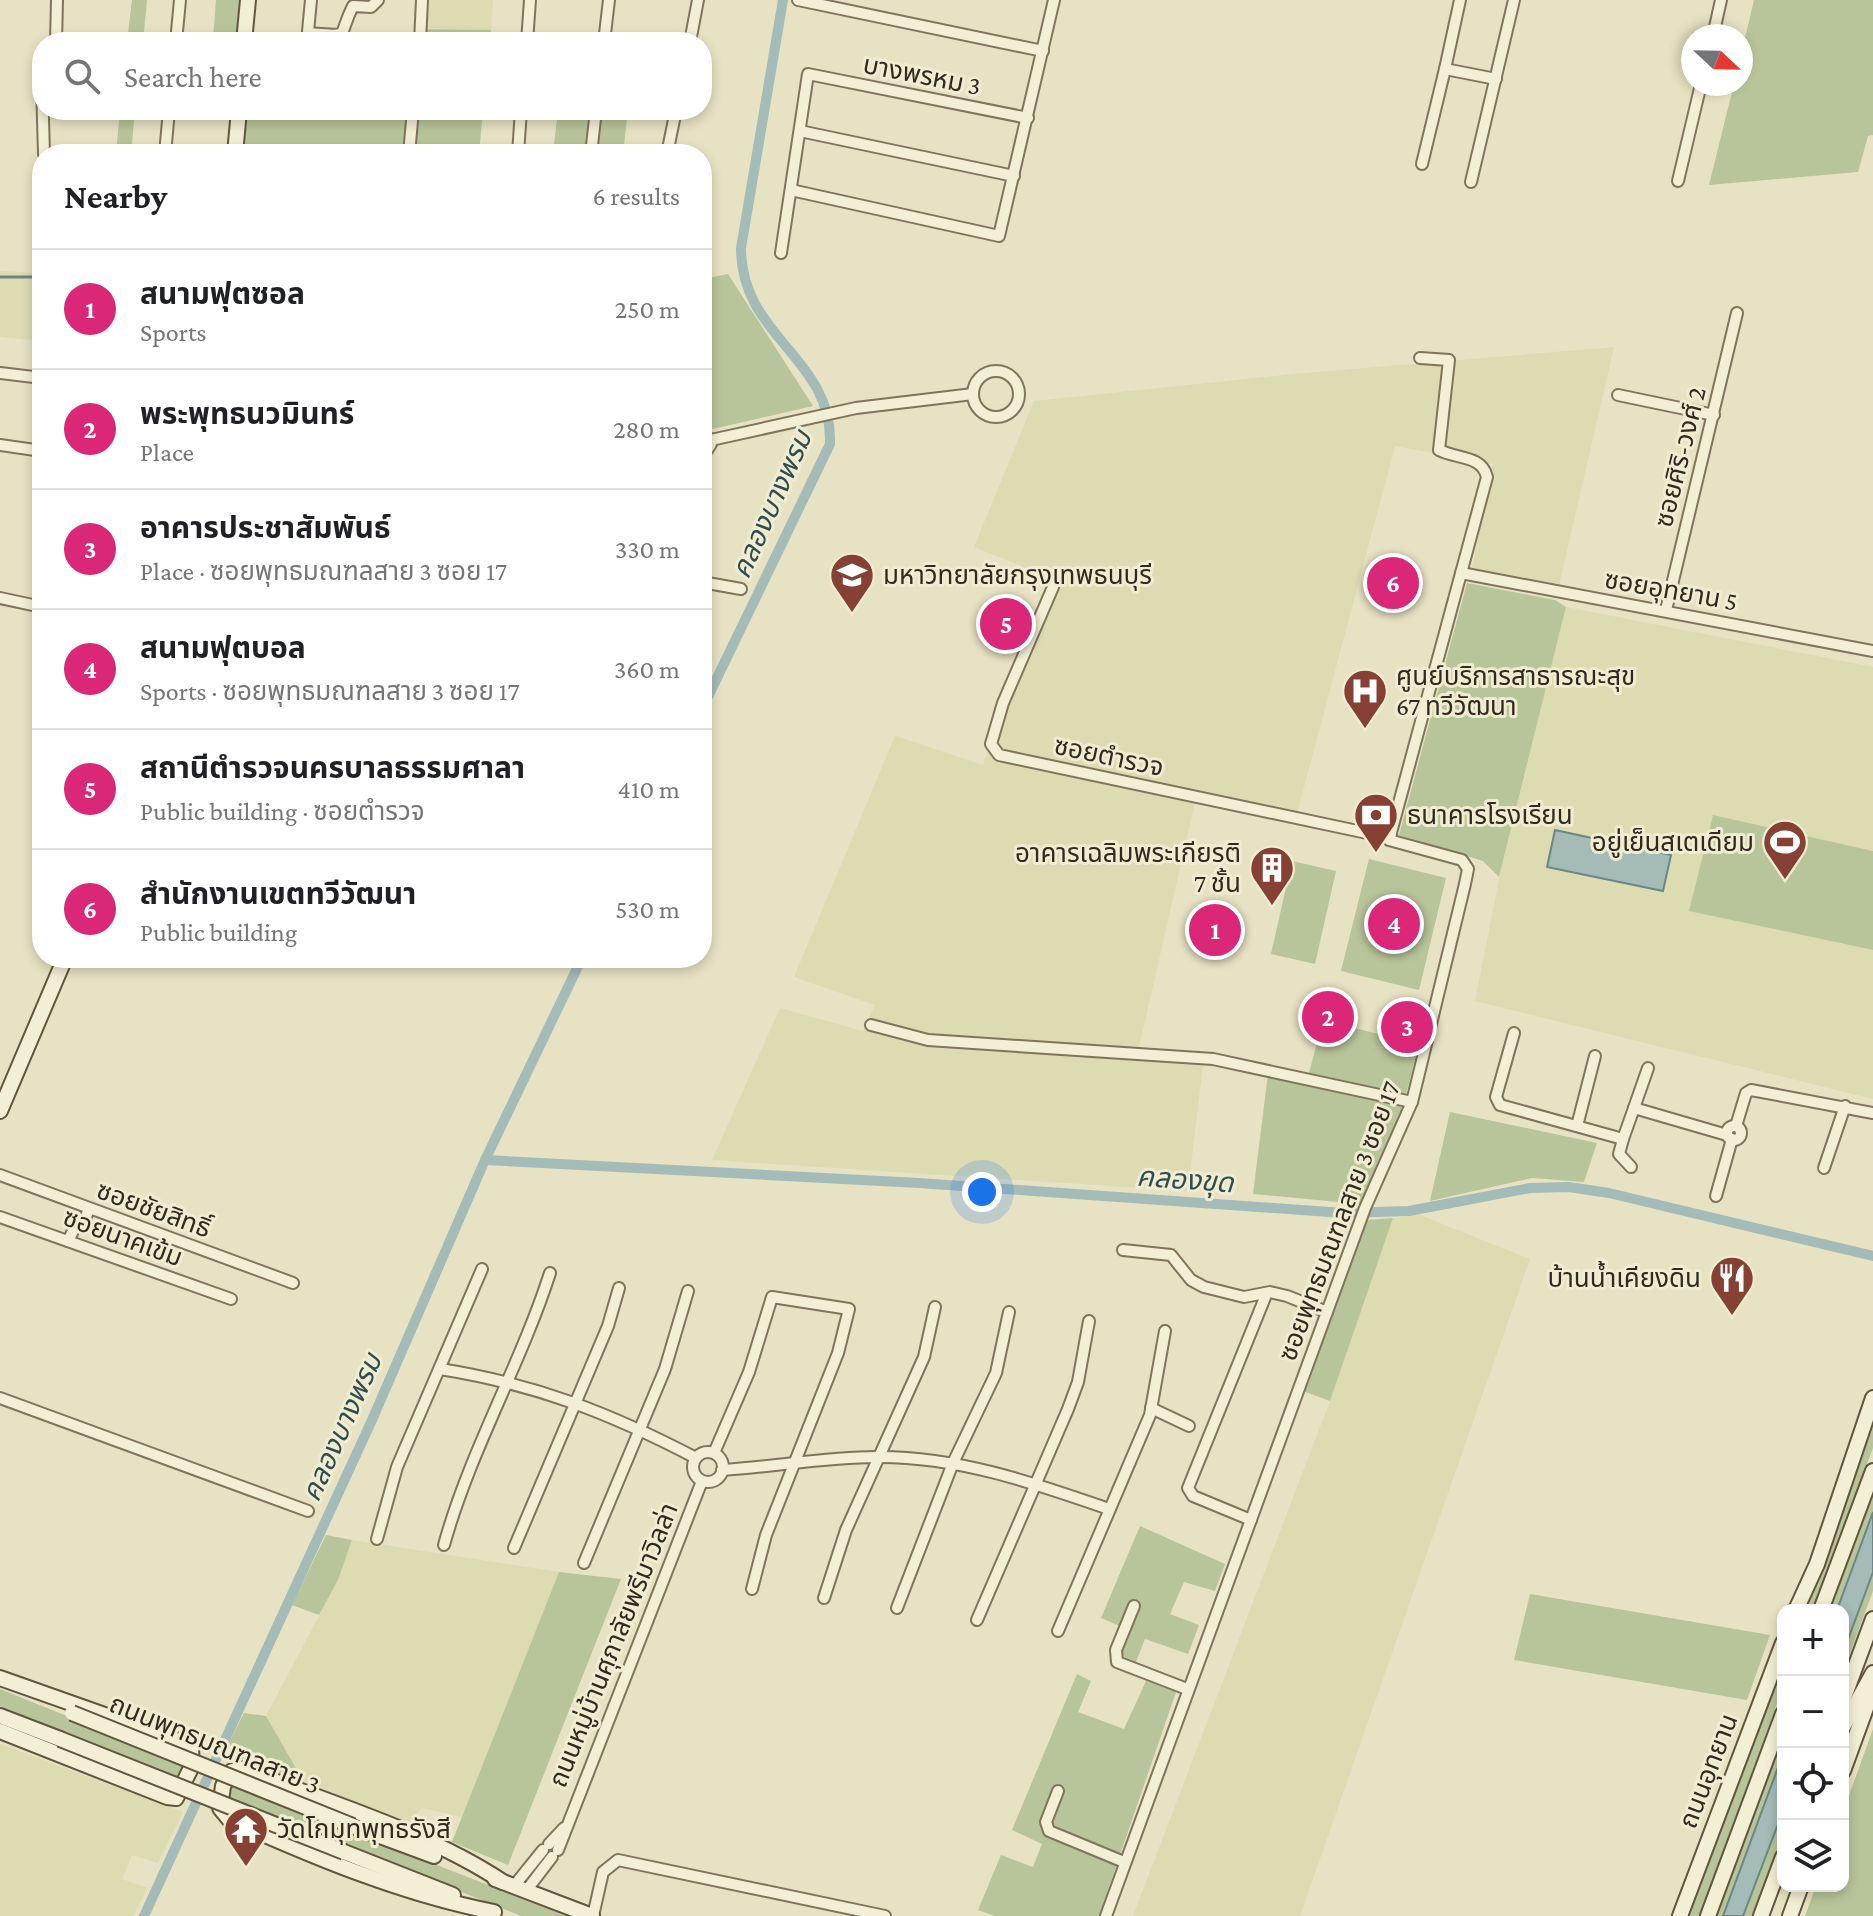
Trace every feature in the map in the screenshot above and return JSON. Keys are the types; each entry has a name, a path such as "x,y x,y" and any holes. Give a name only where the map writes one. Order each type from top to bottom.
{"main road":[{"path":"245,32 248,0"},
{"path":"236,144 238,120"},
{"path":"0,1111 61,968"},
{"path":"1806,1604 1873,1398"},
{"path":"1823,1604 1873,1471"},
{"path":"1799,1604 1817,1564"},
{"path":"1849,1684 1873,1619"},
{"name":"ถนนอุทยาน","path":"1680,1916 1777,1659"},
{"path":"1849,1716 1873,1673"},
{"path":"0,1680 70,1700 181,1742 191,1749 192,1766 176,1798 167,1797 0,1731"},
{"name":"ถนนพุทธมณฑลสาย 3","path":"0,1680 72,1713 353,1826 592,1916"},
{"path":"1849,1755 1873,1689"},
{"name":"ถนนพุทธมณฑลสาย 3","path":"0,1716 499,1914"},
{"name":"ถนนอุทยาน","path":"1708,1916 1777,1729"},
{"path":"499,1914 449,1903 396,1886 229,1819 220,1808 223,1786 232,1771 242,1769 423,1841 514,1886"},
{"path":"1761,1916 1777,1873"},
{"path":"1790,1916 1799,1892"}],"street":[{"path":"56,32 57,0"},
{"path":"177,32 180,0"},
{"path":"308,32 311,0"},
{"path":"345,32 353,6 371,7 378,0"},
{"path":"420,32 422,0"},
{"path":"528,32 530,0"},
{"path":"605,32 609,0"},
{"path":"692,32 698,0"},
{"path":"798,0 821,2 1043,51"},
{"path":"791,190 994,236 1002,231 1054,0"},
{"path":"1422,164 1460,0"},
{"path":"1471,182 1514,0"},
{"path":"1716,24 1721,0"},
{"path":"1445,69 1496,79"},
{"name":"บางพรหม 3","path":"800,131 808,74 1028,118"},
{"path":"1678,181 1698,96"},
{"path":"43,120 44,144"},
{"path":"166,144 168,120"},
{"path":"410,144 412,120"},
{"path":"519,144 520,120"},
{"path":"592,144 595,120"},
{"path":"669,144 674,120"},
{"path":"781,253 800,131 1014,176"},
{"name":"ซอยศิริ-วงศ์ 2","path":"1666,610 1737,313"},
{"path":"1391,834 1487,477 1482,465 1475,460 1439,450 1449,360 1420,358"},
{"path":"995,371 1014,380 1019,395 1014,409 996,417 981,412 973,394 978,379 995,371"},
{"path":"0,373 32,377"},
{"path":"712,440 856,408 973,394"},
{"path":"1618,395 1714,415"},
{"path":"0,445 32,450"},
{"name":"ซอยอุทยาน 5","path":"1461,573 1873,651"},
{"path":"712,584 741,589"},
{"name":"ซอยตำรวจ","path":"1053,587 1003,703 991,744 999,755 1357,831 1391,834"},
{"path":"0,598 32,605"},
{"name":"ซอยพุทธมณฑลสาย 3 ซอย 17","path":"1106,1916 1365,1208 1412,1102 1468,869 1466,863 1455,857 1389,840 1391,834"},
{"path":"871,1025 928,1040 1213,1059 1412,1102"},
{"path":"1514,1033 1496,1101 1505,1107 1623,1139"},
{"path":"1577,1126 1595,1056"},
{"path":"1631,1167 1619,1154 1648,1068"},
{"path":"1716,1196 1729,1127 1736,1126 1746,1093 1751,1090 1873,1113"},
{"path":"1824,1168 1845,1106"},
{"path":"1634,1108 1729,1137"},
{"name":"ซอยชัยสิทธิ์","path":"0,1175 293,1283"},
{"path":"68,1241 76,1225 84,1221 89,1209"},
{"name":"ซอยนาคเข้ม","path":"0,1217 231,1299"},
{"path":"1123,1250 1171,1255 1191,1280 1204,1287 1244,1297 1287,1296 1327,1312"},
{"path":"377,1539 397,1467 482,1269"},
{"path":"444,1545 454,1509 550,1273"},
{"path":"514,1548 608,1326 619,1288"},
{"path":"584,1563 665,1369 688,1291"},
{"path":"1251,1520 1193,1496 1188,1488 1266,1295"},
{"path":"714,1453 749,1372 772,1297 845,1306 851,1310 838,1353 766,1535 752,1589"},
{"path":"824,1598 846,1530 924,1357 935,1307"},
{"path":"897,1608 953,1463 996,1373 1009,1312"},
{"path":"977,1620 1078,1382 1089,1321"},
{"path":"1058,1631 1151,1408 1165,1331"},
{"path":"440,1369 508,1380 577,1401 696,1458"},
{"path":"0,1398 308,1511"},
{"path":"1151,1408 1189,1426"},
{"path":"706,1452 714,1453 722,1462 722,1470 715,1480 702,1481 693,1471 696,1458 706,1452"},
{"path":"722,1470 793,1461 878,1457 953,1463 1034,1483 1109,1509"},
{"name":"ถนนหมู่บ้านศุภาลัยพรีมาวิลล่า","path":"550,1850 565,1826 702,1481"},
{"path":"1134,1606 1116,1650 1117,1662 1187,1689"},
{"path":"1058,1791 1046,1822 1049,1831 1124,1862"},
{"path":"514,1886 534,1861 550,1850"},
{"path":"514,1886 545,1867 550,1850"},
{"path":"592,1916 603,1872 618,1860 885,1916"},
{"path":"534,1861 545,1867"}],"green space":[{"path":"132,0 147,0 144,32 128,32"},
{"path":"216,0 243,0 240,32 214,32"},
{"path":"427,0 493,0 491,30 426,28"},
{"path":"1754,0 1873,0 1873,135 1868,136 1858,172 1709,185 1731,96 1753,96 1753,24 1748,24"},
{"path":"414,29 491,30 491,32 414,32"},
{"path":"119,120 134,120 132,144 117,144"},
{"path":"244,120 482,120 480,144 242,144"},
{"path":"557,120 627,120 624,144 554,144"},
{"path":"0,271 32,273 32,340 0,337"},
{"path":"728,274 813,406 712,429 712,277"},
{"path":"1614,347 1559,585 1472,568 1493,464 1395,446 1296,817 1196,798 1137,1056 1203,1063 1188,1191 712,1160 780,1008 863,1031 875,1005 794,977 895,736 983,765 1051,578 974,547 1034,401 1294,374"},
{"path":"1467,583 1555,600 1566,607 1499,877 1483,861 1399,835"},
{"path":"1566,607 1873,667 1873,851 1713,815 1690,911 1873,950 1873,1099 1475,1001 1501,870","holes":["1555,831 1671,855 1663,891"]},
{"name":"อยู่เย็นสเตเดียม","path":"1713,815 1873,851 1873,950 1689,911"},
{"path":"1369,859 1446,878 1419,990 1341,971"},
{"path":"1292,861 1336,871 1315,964 1271,954"},
{"path":"1350,1027 1419,1044 1406,1094 1309,1073 1319,1035"},
{"path":"1268,1074 1404,1106 1360,1204 1253,1194"},
{"path":"1450,1112 1597,1143 1584,1182 1532,1178 1430,1201"},
{"path":"1420,1215 1530,1259 1300,1916 1133,1916 1330,1401 1393,1218"},
{"path":"1393,1218 1330,1401 1303,1391 1367,1220"},
{"path":"1873,1411 1873,1448 1815,1604 1809,1604"},
{"path":"1873,1495 1873,1512 1839,1604 1832,1604"},
{"path":"1140,1526 1225,1564 1215,1591 1184,1582 1170,1614 1199,1625 1188,1654 1145,1639 1136,1662 1113,1652 1122,1627 1101,1618"},
{"path":"326,1535 352,1540 338,1580 319,1615 292,1605"},
{"path":"352,1540 559,1572 462,1817 422,1808 409,1822 305,1784 266,1716 338,1580"},
{"path":"559,1572 621,1579 508,1865 452,1842"},
{"path":"1873,1572 1873,1591 1849,1656 1849,1637"},
{"path":"1530,1594 1770,1635 1747,1700 1514,1660"},
{"path":"1777,1672 1777,1704 1700,1916 1686,1916"},
{"path":"1077,1674 1091,1681 1078,1712 1124,1729 1146,1681 1176,1692 1099,1916 995,1916 978,1910 1001,1855 1033,1867 1042,1844 1012,1830"},
{"path":"0,1689 186,1764 180,1779 0,1709"},
{"path":"244,1713 266,1716 305,1784 224,1753"},
{"path":"1873,1729 1873,1916 1805,1916 1814,1892 1849,1892 1849,1795"},
{"path":"0,1744 183,1812 158,1863 132,1855 122,1879 148,1888 133,1916 0,1916"},
{"path":"1777,1751 1777,1770 1723,1916 1716,1916"},
{"path":"231,1785 568,1916 521,1916 226,1797"},
{"path":"1777,1827 1777,1849 1752,1916 1743,1916"}],"water":[{"path":"1555,830 1671,855 1663,891 1547,867"},
{"path":"1873,1512 1873,1572 1849,1637 1849,1604 1839,1604"},
{"path":"1777,1770 1777,1827 1743,1916 1723,1916"}],"waterway":[{"name":"คลองบางพรม","path":"712,688 830,444 827,414 817,389 755,304 745,279 741,248 783,0"},
{"path":"0,277 32,277"},
{"name":"คลองบางพรม","path":"144,1916 372,1420 485,1160 577,968"},
{"name":"คลองขุด","path":"485,1160 919,1183 1344,1213 1409,1211 1530,1188 1569,1187 1609,1193 1873,1256"}],"place":[{"name":"สำนักงานเขตทวีวัฒนา","path":"1393,583"},
{"name":"มหาวิทยาลัยกรุงเทพธนบุรี","path":"852,614"},
{"name":"สถานีตำรวจนครบาลธรรมศาลา","path":"1006,624"},
{"name":"ศูนย์บริการสาธารณะสุข 67 ทวีวัฒนา","path":"1365,730"},
{"name":"ธนาคารโรงเรียน","path":"1376,854"},
{"name":"อยู่เย็นสเตเดียม","path":"1785,881"},
{"name":"อาคารเฉลิมพระเกียรติ 7 ชั้น","path":"1272,907"},
{"name":"สนามฟุตบอล","path":"1394,924"},
{"name":"สนามฟุตซอล","path":"1215,930"},
{"name":"พระพุทธนวมินทร์","path":"1328,1017"},
{"name":"อาคารประชาสัมพันธ์","path":"1407,1027"},
{"name":"บ้านน้ำเคียงดิน","path":"1732,1317"},
{"name":"วัดโกมุทพุทธรังสี","path":"246,1868"}]}
